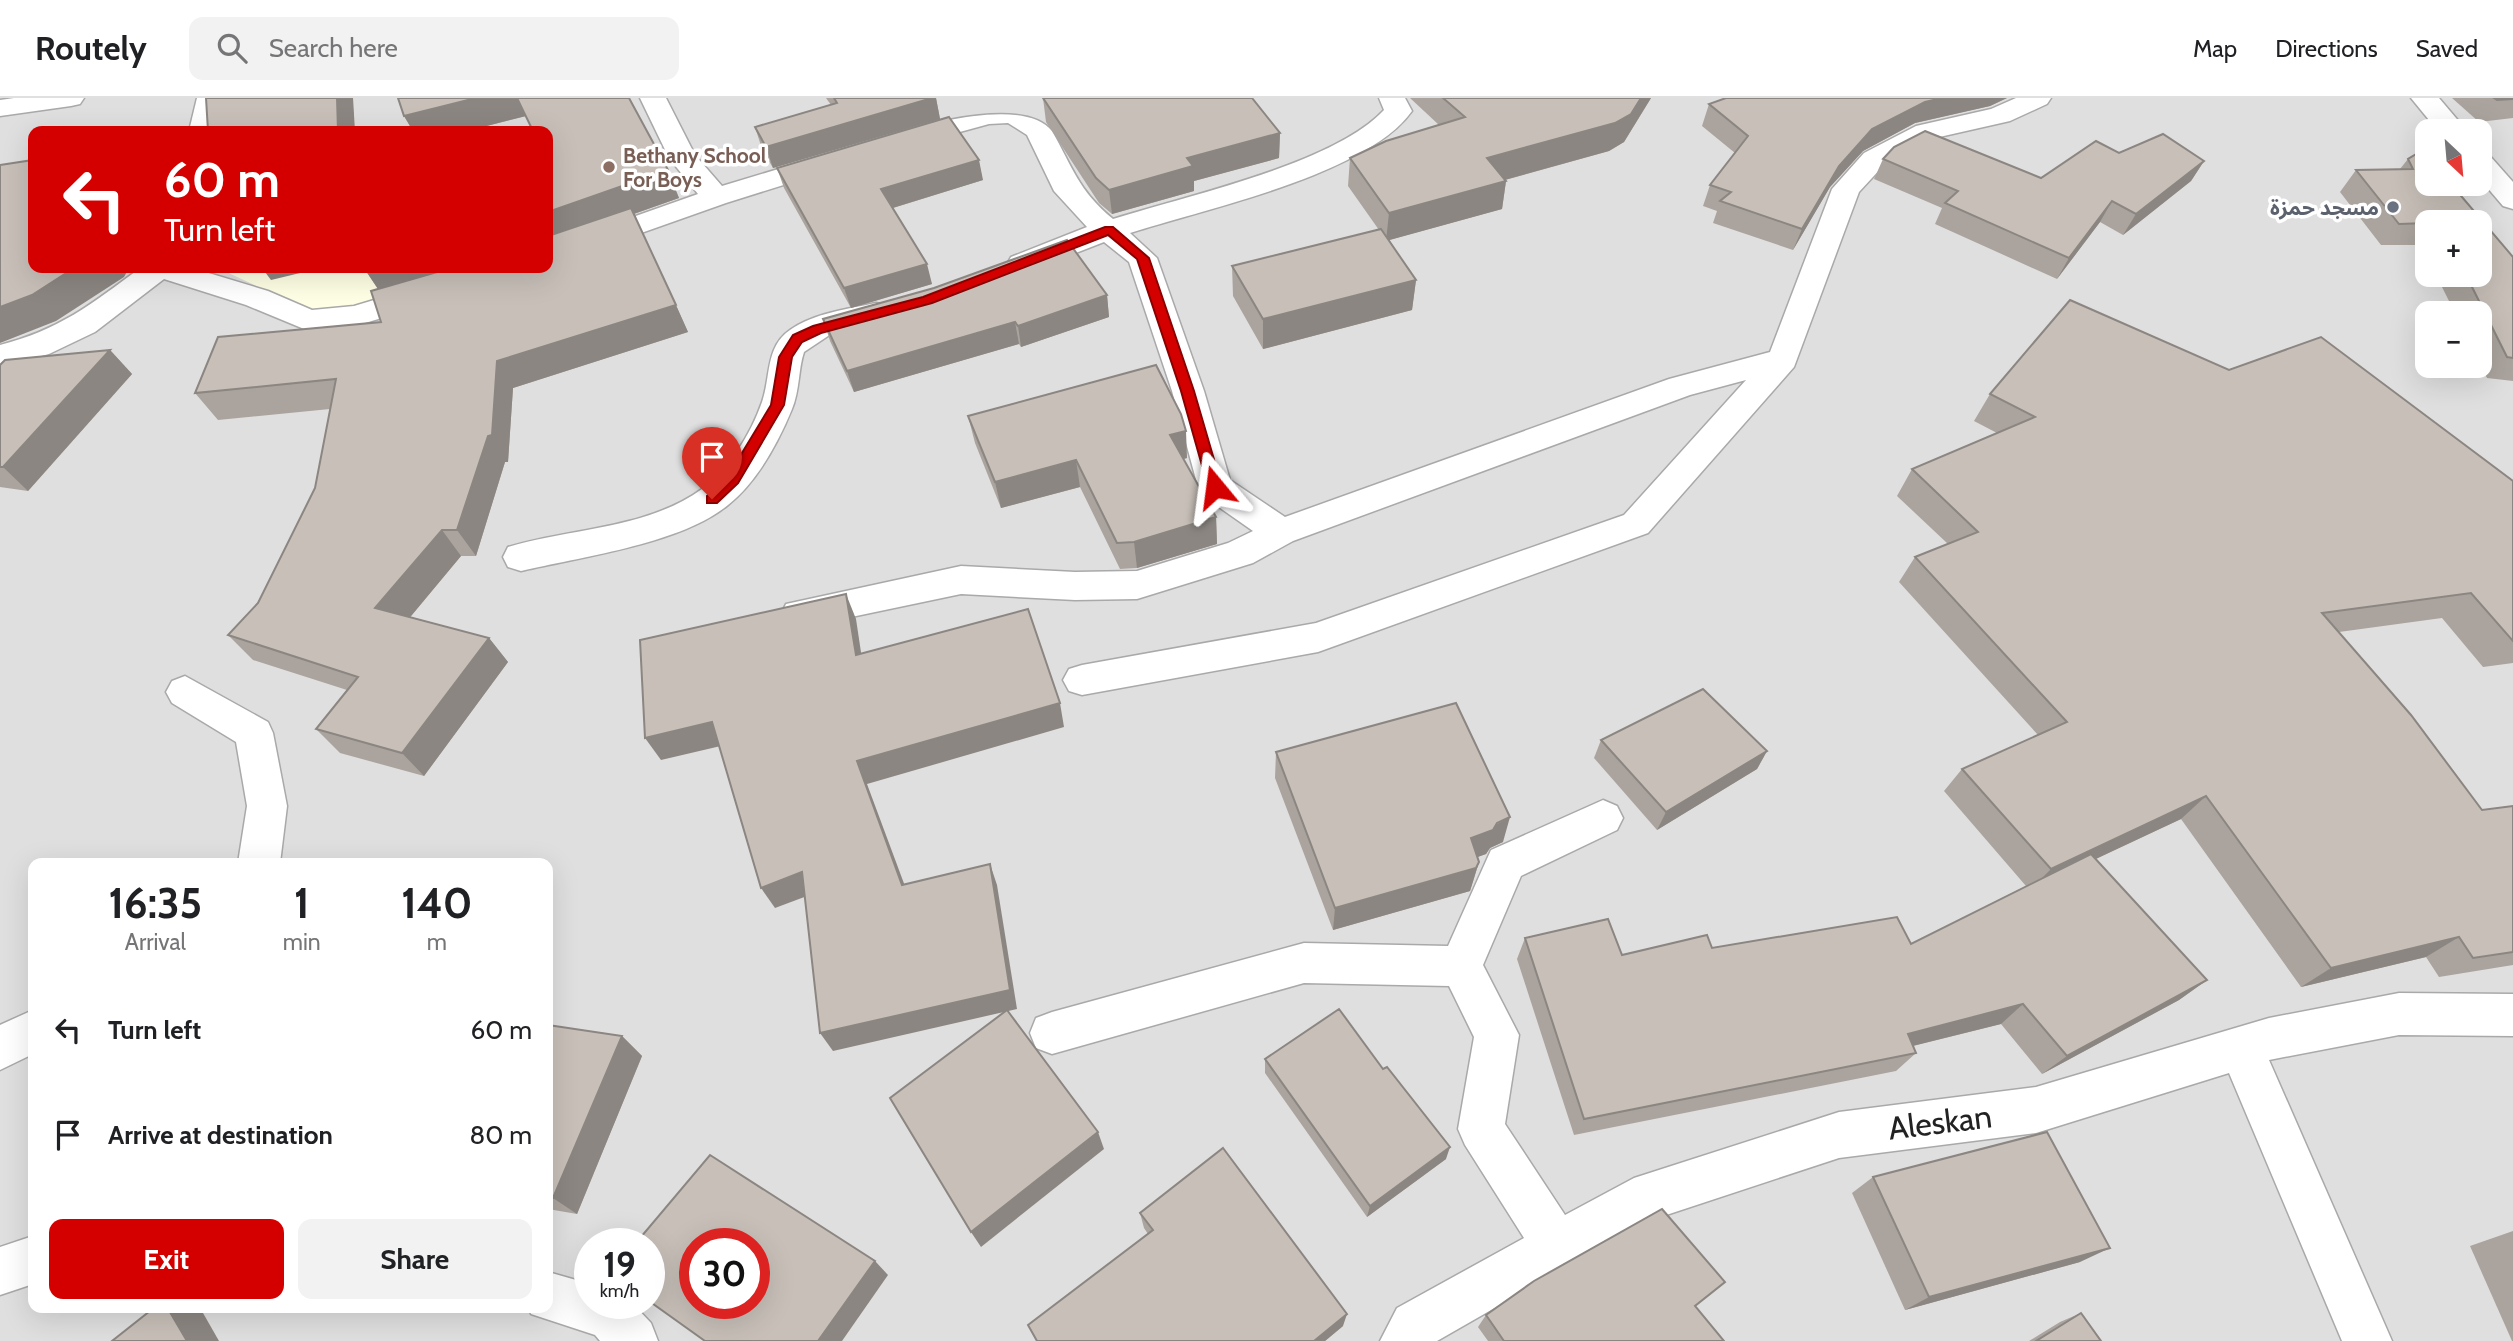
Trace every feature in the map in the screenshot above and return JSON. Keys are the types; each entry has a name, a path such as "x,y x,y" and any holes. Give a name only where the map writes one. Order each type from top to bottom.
{"street":[{"path":"0,108 71,98"},
{"path":"204,126 210,98"},
{"path":"653,98 683,158 716,197"},
{"path":"996,274 1109,230 1268,180 1378,134 1393,121 1398,111 1392,98"},
{"path":"1082,680 1318,637 1636,524 1783,359 1846,188 1874,159 1926,132 2000,116 2038,98"},
{"path":"2424,98 2442,119"},
{"path":"553,255 716,197 873,148 988,116 1013,116 1038,130 1069,191 1089,214 1142,258 1188,391 1215,487 1281,532"},
{"path":"2492,176 2513,200"},
{"path":"0,356 37,346 84,325 153,273"},
{"path":"176,273 257,298 309,321 355,316 497,273"},
{"path":"521,557 658,524 712,499 733,480 772,415 783,385 785,357 798,338 817,330 904,306"},
{"path":"765,621 961,580 1075,586 1137,585 1240,553 1281,532 1680,387 1783,359"},
{"path":"185,692 254,733 267,806 260,858"},
{"path":"1461,966 1506,863 1603,818"},
{"path":"1052,1034 1304,962 1461,966"},
{"path":"1461,966 1497,1035 1481,1129 1557,1246"},
{"name":"Aleskan","path":"1405,1341 1415,1326 1634,1202 1839,1135 2036,1110 2241,1048 2399,1014 2513,1015"},
{"path":"0,1048 28,1034"},
{"path":"2241,1048 2367,1341"},
{"path":"0,1271 28,1262"},
{"path":"553,1298 610,1315 633,1341"}],"shaded area":[{"path":"0,98 2513,98 2513,1341 0,1341"},
{"path":"229,273 459,273 321,316"}],"building":[{"path":"206,98 337,98 338,126 208,126"},
{"path":"398,98 476,98 404,116"},
{"path":"517,98 629,98 668,170 553,210 553,126 531,126"},
{"path":"834,98 932,98 766,147 755,127 837,103"},
{"path":"1043,98 1252,98 1280,133 1187,158 1193,166 1109,190 1096,178"},
{"path":"1443,98 1641,98 1631,114 1615,123 1487,158 1506,181 1389,213 1350,158 1386,141 1465,117"},
{"path":"1726,98 1942,98 1925,102 1872,129 1839,166 1802,229 1720,201 1731,192 1710,185 1748,136 1709,104"},
{"path":"949,117 979,160 881,189 927,264 844,288 777,168"},
{"path":"1925,131 2041,178 2096,141 2119,153 2163,134 2204,161 2136,214 2112,201 2069,258 1945,203 1958,191 1883,159 1894,147"},
{"path":"2415,155 2415,196 2461,196 2473,210 2415,210 2415,223 2399,224 2356,170 2413,169 2408,159"},
{"path":"28,161 28,273 66,273 32,295 0,307 0,165"},
{"path":"631,208 676,305 497,361 492,435 488,436 457,530 442,530 375,608 489,638 402,753 316,729 358,677 228,635 258,603 315,488 336,379 195,393 218,337 381,322 371,291 434,273 553,273 553,234"},
{"path":"1381,229 1416,280 1263,319 1232,266"},
{"path":"2492,232 2513,257 2513,358 2507,357 2492,327 2492,301 2479,301 2472,287 2492,287"},
{"path":"1067,240 1107,295 1018,326 1015,322 847,371 823,319 934,288"},
{"path":"2070,300 2229,370 2321,337 2513,481 2513,641 2471,593 2322,613 2411,715 2482,810 2513,806 2513,952 2473,958 2459,937 2331,968 2206,796 2051,869 1962,769 2067,722 1915,557 1978,532 1912,469 2035,417 1990,394"},
{"path":"110,350 3,467 0,467 0,365 5,360"},
{"path":"1156,365 1181,414 1186,431 1170,435 1216,517 1134,542 1117,543 1076,460 995,482 968,416"},
{"path":"846,594 856,655 1028,609 1060,703 857,761 902,885 990,864 1010,990 820,1033 802,872 761,888 712,722 645,738 640,640"},
{"path":"1703,689 1767,751 1666,812 1601,740"},
{"path":"1456,703 1510,817 1497,823 1493,830 1471,838 1479,862 1476,868 1335,908 1276,752"},
{"path":"2091,854 2207,980 2067,1056 2023,1004 1908,1034 1916,1053 1584,1119 1525,938 1608,919 1622,955 1707,935 1712,948 1897,917 1911,944"},
{"path":"1339,1009 1383,1069 1387,1067 1450,1147 1370,1206 1265,1059"},
{"path":"1007,1010 1098,1132 971,1232 890,1098"},
{"path":"553,1026 622,1036 553,1198"},
{"path":"2047,1132 2110,1248 1929,1297 1873,1177"},
{"path":"1223,1148 1347,1314 1314,1341 1037,1341 1028,1325 1153,1230 1140,1213"},
{"path":"710,1155 875,1261 818,1341 705,1341 665,1312 665,1228 648,1228"},
{"path":"1662,1209 1725,1282 1695,1306 1724,1341 1504,1341 1486,1315 1534,1281"},
{"path":"147,1313 171,1313 187,1341 112,1341"},
{"path":"2081,1313 2101,1341 2036,1341"}],"place":[{"name":"Bethany School For Boys","path":"609,167"},
{"name":"مسجد حمزة","path":"2393,207"}],"route":[{"path":"712,499 733,480 778,405 785,357 798,338 817,330 927,300 1109,230 1142,258 1188,391 1215,487"}]}
